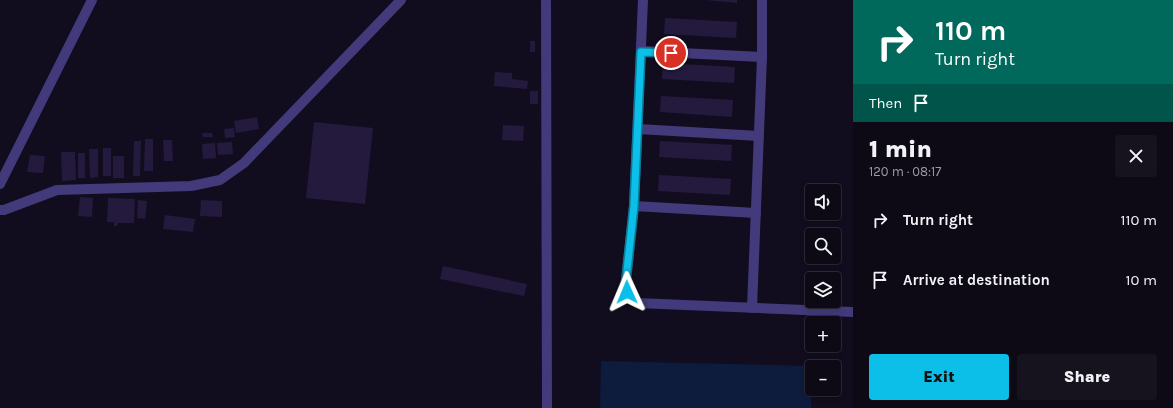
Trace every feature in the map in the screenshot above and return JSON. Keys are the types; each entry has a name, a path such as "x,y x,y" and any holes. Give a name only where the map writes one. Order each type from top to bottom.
{"street":[{"path":"0,184 92,0"},
{"path":"1,212 57,190 191,186 220,180 244,163 401,0"},
{"path":"546,0 546,408"},
{"path":"643,0 634,206 626,280 627,292 630,299 637,304 853,312"},
{"path":"752,308 762,57 762,0"},
{"path":"641,52 762,57"},
{"path":"638,129 759,136"},
{"path":"634,206 756,213"}],"water":[{"path":"601,361 805,366 805,396 811,396 811,408 600,408"}],"building":[{"path":"706,0 737,0 737,3"},
{"path":"665,18 737,22 736,38 664,34"},
{"path":"530,41 535,41 535,52 530,52"},
{"path":"663,63 735,67 734,83 662,79"},
{"path":"495,72 512,73 512,79 528,81 527,89 494,86"},
{"path":"530,91 538,91 538,104 530,104"},
{"path":"661,96 733,100 732,117 660,112"},
{"path":"257,117 259,129 236,133 234,121"},
{"path":"314,122 373,128 365,204 306,198"},
{"path":"503,125 524,126 523,141 502,140"},
{"path":"234,128 235,137 225,138 224,129"},
{"path":"202,133 212,133 213,137 203,137"},
{"path":"145,139 153,139 153,171 144,171"},
{"path":"163,140 172,140 173,161 164,161"},
{"path":"134,141 141,141 140,176 133,176"},
{"path":"660,141 732,145 731,161 659,157"},
{"path":"232,142 233,154 218,155 217,143"},
{"path":"215,143 216,158 203,159 202,144"},
{"path":"103,148 111,148 111,176 103,176"},
{"path":"89,149 98,149 98,177 90,178"},
{"path":"61,152 75,152 76,180 62,181"},
{"path":"78,153 85,153 85,178 78,178"},
{"path":"30,155 45,156 43,173 27,172"},
{"path":"113,156 124,156 124,178 113,178"},
{"path":"659,175 731,179 730,195 658,191"},
{"path":"80,197 93,198 92,217 78,216"},
{"path":"108,198 135,199 134,223 118,223 117,226 114,226 114,222 107,222"},
{"path":"138,200 147,201 145,219 137,218"},
{"path":"201,200 222,201 222,217 200,216"},
{"path":"165,215 195,219 193,232 163,229"},
{"path":"443,266 527,284 524,296 440,279"}],"route":[{"path":"627,292 626,280 634,206 641,52 671,53"}]}
